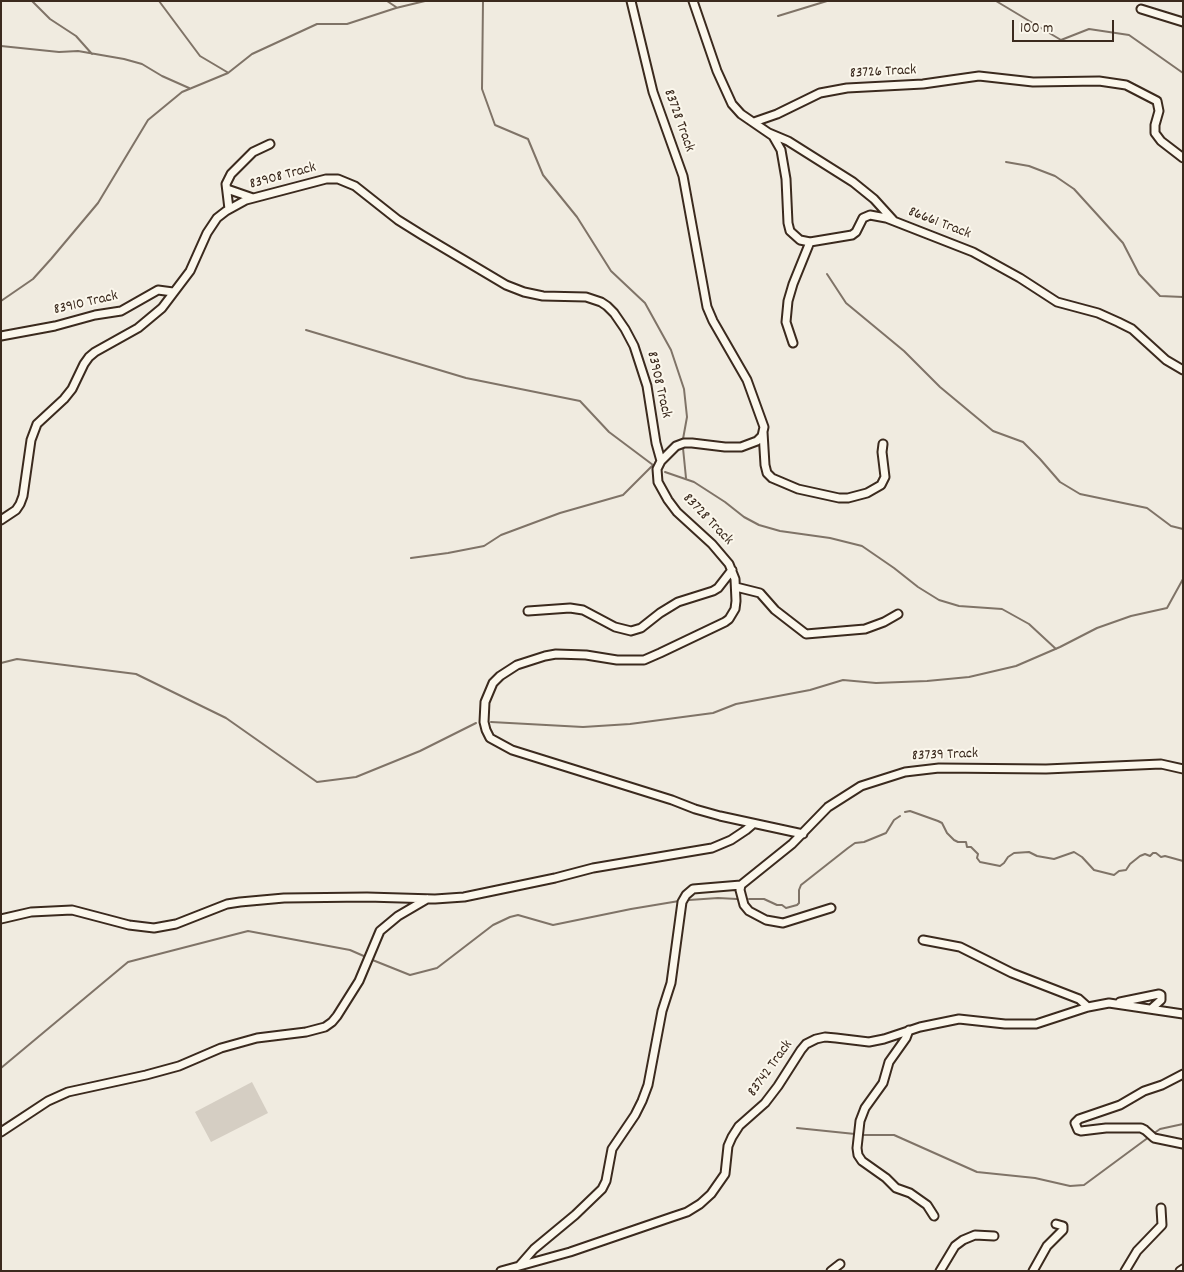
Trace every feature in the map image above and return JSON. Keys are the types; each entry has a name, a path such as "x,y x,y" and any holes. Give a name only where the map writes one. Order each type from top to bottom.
{"street":[{"name":"83728 Track","path":"631,1 653,92 683,176 707,307 747,380 762,419 767,473 772,478 798,489 839,498 848,498 868,493 881,485 885,476 883,444"},
{"path":"693,1 708,48 732,104 741,114 754,122 777,142 784,162 787,195 786,212 790,231 800,240 810,242 788,301 786,322 793,343"},
{"path":"1141,9 1183,22"},
{"name":"83726 Track","path":"754,122 777,114 827,91 888,85 928,84 979,76 1032,82 1112,82 1154,98 1159,111 1155,133 1161,141 1183,158"},
{"path":"768,133 776,134 853,182 874,199 894,222"},
{"path":"229,208 227,180 235,168 254,152 270,144"},
{"name":"83908 Track","path":"1,520 16,510 23,496 31,440 37,424 64,399 72,389 84,364 95,352 146,323 162,308 190,271 217,218 229,208 253,198 326,179 338,179 355,186 398,220 506,285 532,295 553,297 586,296 602,302 614,312 626,329 634,346 647,386 656,443 661,461"},
{"path":"227,189 253,198"},
{"name":"86661 Track","path":"810,242 852,235 856,232 863,218 870,215 894,222 973,252 1020,278 1057,302 1098,313 1118,322 1132,330 1166,360 1183,370"},
{"name":"83910 Track","path":"1,336 121,311 158,290 173,292"},
{"path":"661,461 670,451 684,443 692,442 725,447 742,447 757,441 763,432"},
{"name":"83728 Track","path":"661,461 656,475 662,491 677,512 719,551 732,570 736,587 735,609 729,619 652,657 629,661 586,655 556,654 517,665 493,683 485,702 484,722 486,730 490,738 512,750 696,809 753,824 802,834"},
{"path":"528,611 570,608 583,610 615,628 631,631 641,628 678,602 718,588 732,570"},
{"path":"736,587 757,591 780,615 806,634 865,629 898,614"},
{"name":"83739 Track","path":"741,884 802,834 828,807 844,795 861,786 905,772 939,768 1030,769 1161,764 1183,769"},
{"path":"1,919 31,912 72,910 129,925 154,928 176,924 227,904 240,902 284,898 368,897 427,899 464,897 599,867 704,850 731,840 753,824"},
{"path":"520,1265 534,1249 575,1215 602,1189 607,1175 612,1148 635,1115 642,1101 648,1085 662,1011 671,983 682,902 686,895 693,889 741,884 740,890 744,905 749,911 766,920 784,923 831,908"},
{"path":"1,1132 48,1101 68,1092 154,1073 184,1064 207,1052 257,1038 306,1032 325,1027 337,1016 359,981 380,931 398,916 427,899"},
{"path":"924,940 968,951 1079,1000 1088,1007"},
{"path":"1116,1003 1142,996 1160,994 1161,1000 1151,1009"},
{"name":"83742 Track","path":"501,1271 570,1252 687,1212 700,1204 711,1194 725,1174 728,1146 738,1126 765,1103 806,1044 825,1037 870,1042 920,1027 959,1019 1004,1024 1036,1024 1099,1004 1116,1003 1183,1014"},
{"path":"909,1030 906,1038 889,1062 883,1083 866,1108 860,1121 857,1148 858,1155 862,1161 886,1178 896,1188 910,1193 927,1204 934,1216"},
{"path":"1183,1074 1162,1085 1144,1091 1120,1105 1079,1119 1075,1123 1078,1130 1081,1131 1106,1128 1140,1128 1154,1138 1183,1144"},
{"path":"1125,1271 1137,1250 1162,1226 1161,1208"},
{"path":"1033,1271 1047,1246 1063,1230 1063,1226 1056,1224"},
{"path":"940,1271 955,1246 964,1240 975,1235 994,1236"},
{"path":"830,1271 840,1264"}],"shaded area":[{"path":"252,1082 268,1113 211,1142 195,1112"}],"waterway":[{"path":"32,1 50,19 76,36 92,54"},
{"path":"159,1 200,56 227,72"},
{"path":"387,1 396,7"},
{"path":"1,301 33,279 51,259 98,203 148,120 182,92 228,73 252,54 317,24 347,24 425,1"},
{"path":"483,1 482,89 495,125 528,139 543,175 577,217 611,271 645,303 671,350 684,389 687,417 683,439"},
{"path":"778,16 827,1"},
{"path":"996,1 1061,40 1089,29 1129,35 1183,73"},
{"path":"1,46 59,52 78,51 124,59 142,64 162,76 189,88"},
{"path":"1006,162 1029,166 1055,176 1074,189 1123,243 1139,274 1160,296 1183,297"},
{"path":"827,274 846,303 904,351 940,387 993,431 1023,442 1060,482 1080,494 1147,508 1171,526 1183,529"},
{"path":"306,330 466,378 580,401 609,432 653,465 623,495 560,513 501,535 484,546 411,558"},
{"path":"683,448 686,478"},
{"path":"665,472 694,482 744,517 759,525 780,531 830,538 862,546 939,600 959,606 1002,609 1029,624 1056,649"},
{"path":"491,722 583,727 630,724 713,713 736,704 810,690 843,680 876,683 969,677 1016,666 1097,628 1131,616 1167,608 1183,579"},
{"path":"1,663 17,659 136,674 226,718 317,782 356,777 420,751 476,723"},
{"path":"905,812 910,811 942,823 947,833 954,840 966,842 967,847 971,847 978,854 977,858 980,862 1000,866 1014,853 1029,852 1037,856 1054,859 1074,852 1082,857 1094,870 1114,875 1119,871 1126,870 1130,864 1145,854 1150,856 1156,853 1161,857 1165,856 1183,861"},
{"path":"749,899 764,899 786,908 797,905 799,903 801,885 855,843 864,842 886,833 894,820 900,816"},
{"path":"689,900 737,899"},
{"path":"370,959 410,975 437,968 493,925 510,917 518,915 553,925 679,901"},
{"path":"1,1068 128,962 248,931 350,950 366,957"},
{"path":"1153,1134 1160,1129 1183,1124"},
{"path":"797,1128 855,1134"},
{"path":"861,1135 894,1135 977,1172 1035,1178 1070,1186 1084,1185 1149,1137"}]}
